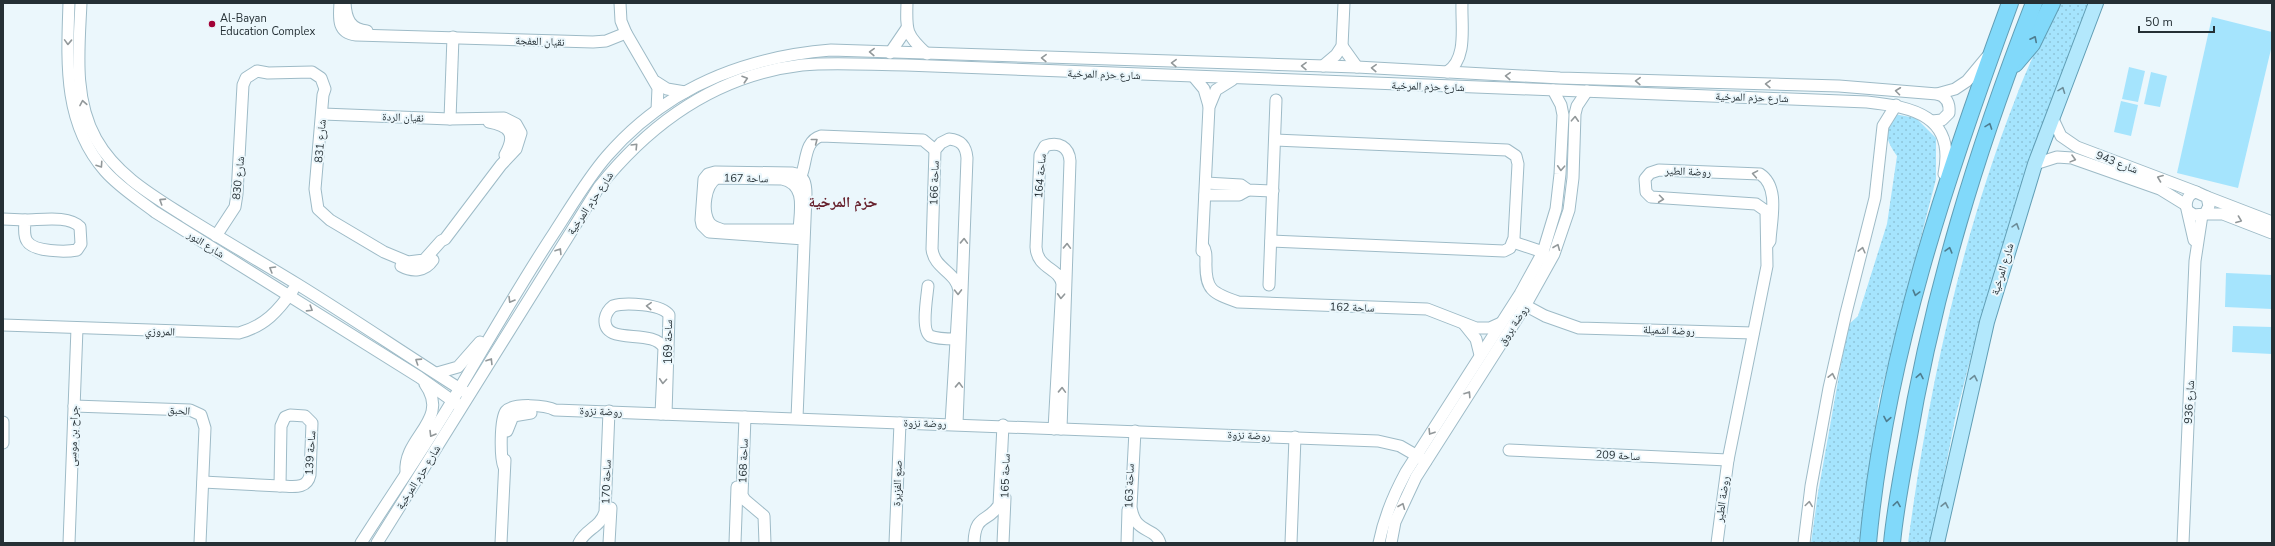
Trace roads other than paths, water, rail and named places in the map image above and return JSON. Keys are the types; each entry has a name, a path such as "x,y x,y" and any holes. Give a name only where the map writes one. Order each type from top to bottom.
{"highway":[{"path":"1868,543 1890,400 1901,351 1928,248 1993,50 2010,3"},
{"path":"1892,543 1913,412 1948,252 1974,166 2034,3"},
{"path":"2010,69 2020,60 2032,44 2052,3"}],"main road":[{"name":"شارع المرخية","path":"1937,543 1987,322 2035,164 2096,3"}],"street":[{"name":"شارع النور","path":"69,3 67,59 69,88 74,114 86,144 105,171 124,189 155,212 419,377 456,403"},
{"name":"شارع النور","path":"81,3 79,82 85,112 96,139 114,163 132,181 216,236 297,284 464,391"},
{"name":"نقيان العفجة","path":"340,3 339,22 346,33 366,36 382,35 593,42 606,41 626,33"},
{"name":"نقيان العفجة","path":"344,3 345,13 350,25 359,30 382,35"},
{"path":"620,3 621,21 626,33 656,82 659,94 657,110"},
{"path":"890,52 900,41 906,28 907,3"},
{"path":"1323,66 1336,55 1342,46 1344,3"},
{"path":"1447,72 1457,63 1460,54 1462,3"},
{"path":"906,28 913,39 927,54"},
{"path":"450,119 453,37"},
{"path":"1342,46 1357,67"},
{"name":"شارع حزم المرخية","path":"464,391 501,317 587,182 606,156 657,110 685,92 724,73 761,60 798,53 831,50 1357,67 1560,78 1839,86 1937,94 1955,89 1967,81 1993,50"},
{"path":"1460,54 1465,63 1476,74"},
{"name":"شارع حزم المرخية","path":"361,543 406,472 456,403 599,187 641,139 666,119 699,98 723,87 762,74 802,66 833,64 1233,79 1588,90 1838,100 1896,105 1916,111 1932,121 1942,133 1946,143 1947,161 1928,248"},
{"name":"شارع 830","path":"216,236 235,207 243,116 250,83 257,76 268,73 304,74 312,72 321,78 325,89 323,95"},
{"name":"ساحة 162","path":"1194,77 1204,89 1209,107 1201,273 1206,290 1212,297 1222,303 1233,304 1238,302 1427,309 1464,324 1483,329 1501,323"},
{"name":"ساحة 162","path":"1209,107 1216,90 1233,79"},
{"path":"656,82 667,89 685,92"},
{"path":"1541,256 1556,209 1560,174 1563,115 1561,105 1553,90"},
{"name":"روضة بروق","path":"1391,543 1395,522 1421,458 1480,355 1501,323 1523,300 1545,273 1563,232 1569,210 1572,184 1575,114 1577,106 1588,90"},
{"path":"1932,121 1942,120 1949,112 1946,98 1937,94"},
{"name":"شارع 831","path":"323,95 323,114 316,187 322,207 342,227"},
{"path":"1269,285 1276,100"},
{"path":"1804,543 1811,486 1830,388 1877,190 1883,126 1896,105"},
{"name":"نقيان الردة","path":"323,114 483,119 500,124 510,134 511,143 501,165 445,239 441,241 428,256 417,262 408,262 384,252 342,227"},
{"name":"شارع 943","path":"2052,117 2061,136 2071,144 2196,192"},
{"path":"801,176 810,145 814,139 821,136 923,140 936,150"},
{"name":"ساحة 166","path":"949,139 958,141 966,151 963,264 954,424 958,286 954,278 935,261 932,249 936,150 941,143 949,139"},
{"path":"1271,241 1504,252 1512,245 1518,164 1516,156 1510,151 1275,140"},
{"name":"ساحة 164","path":"1054,144 1063,146 1070,154 1067,262 1058,429 1062,284 1060,278 1038,259 1036,240 1040,155 1045,146 1054,144"},
{"name":"شارع 943","path":"2035,164 2057,157 2072,158 2160,189 2187,208"},
{"name":"روضة الطير","path":"1716,543 1728,460 1767,266 1768,244 1766,211 1759,204 1660,199 1651,197 1646,192 1644,185 1650,173 1659,170 1760,174 1769,182 1771,187 1770,241 1768,244"},
{"name":"ساحة 167","path":"794,418 802,235 806,188 801,176 792,173 712,173 704,179 700,214 702,225 709,232 802,235"},
{"name":"ساحة 167","path":"722,177 782,179 791,182 798,188 801,197 802,235 723,230 713,226 706,213 709,184 717,178 722,177"},
{"path":"1206,183 1241,185 1248,190"},
{"path":"1759,204 1771,187"},
{"path":"1205,195 1239,195 1248,190 1273,191"},
{"path":"2272,222 2196,192 2188,196 2187,208 2194,215 2223,214 2272,233"},
{"path":"2204,214 2210,206 2208,197"},
{"name":"شارع 936","path":"2183,543 2195,261 2194,236 2187,208"},
{"name":"شارع 936","path":"2195,261 2204,214"},
{"path":"3,219 69,220 76,222 80,227 81,244 77,250 70,251 32,246 27,242 25,236 25,220"},
{"path":"1512,245 1546,258 1543,268 1533,287 1523,300"},
{"path":"1048,269 1058,268 1067,262"},
{"path":"947,273 963,264"},
{"name":"المروزي","path":"3,325 239,333 263,324 273,316 297,284"},
{"path":"928,286 925,326 927,332 932,337 956,339"},
{"name":"روضة بروق","path":"1379,543 1396,491 1421,458 1523,300"},
{"name":"روضة اشميلة","path":"1523,300 1556,321 1578,328 1586,327 1753,333"},
{"name":"ساحة 169","path":"616,305 661,307 669,314 670,330 664,414 664,352 662,344 650,338 613,333 606,324 608,311 616,305"},
{"path":"437,373 452,370 466,360 501,317"},
{"path":"1464,324 1476,339 1480,355"},
{"name":"جراح بن موسى","path":"69,543 77,328"},
{"path":"650,338 670,330"},
{"path":"406,472 406,458 423,431 434,406 432,394 419,377"},
{"name":"شارع حزم المرخية","path":"377,543 456,403"},
{"name":"الحبق","path":"74,406 190,410 199,412 204,421 205,428 200,543"},
{"name":"روضة نزوة","path":"501,543 504,467 502,428 506,412 510,408 519,406 545,407 555,410 1295,437 1386,442 1421,458"},
{"name":"ساحة 170","path":"579,543 584,534 601,521 605,512 612,411"},
{"name":"ساحة 170","path":"609,543 612,411"},
{"name":"ساحة 139","path":"203,482 280,486 303,486 309,479 312,423 305,416 290,415 283,420 280,486"},
{"name":"ساحة 168","path":"742,416 743,498 761,512 764,519 765,543"},
{"name":"ساحة 168","path":"735,543 742,416"},
{"path":"3,422 3,443"},
{"name":"صنع الفزيرة","path":"895,543 900,423"},
{"name":"ساحة 165","path":"974,543 975,528 983,518 996,509 999,505 1005,426"},
{"name":"ساحة 165","path":"1003,543 1005,426"},
{"name":"ساحة 163","path":"1133,431 1131,507 1135,522 1145,530 1157,536 1160,543"},
{"name":"ساحة 163","path":"1127,542 1133,431"},
{"path":"1291,543 1295,437"},
{"name":"ساحة 209","path":"1509,450 1728,460"},
{"path":"736,519 744,511 754,507"},
{"path":"983,518 994,520 1004,527"},
{"name":"ساحة 163","path":"1127,542 1134,532 1145,530"},
{"path":"589,531 602,536 609,543"}],"place":[{"name":"Al-Bayan Education Complex","path":"212,24"}],"district":[{"name":"حزم المرخية","path":"843,202"}]}
